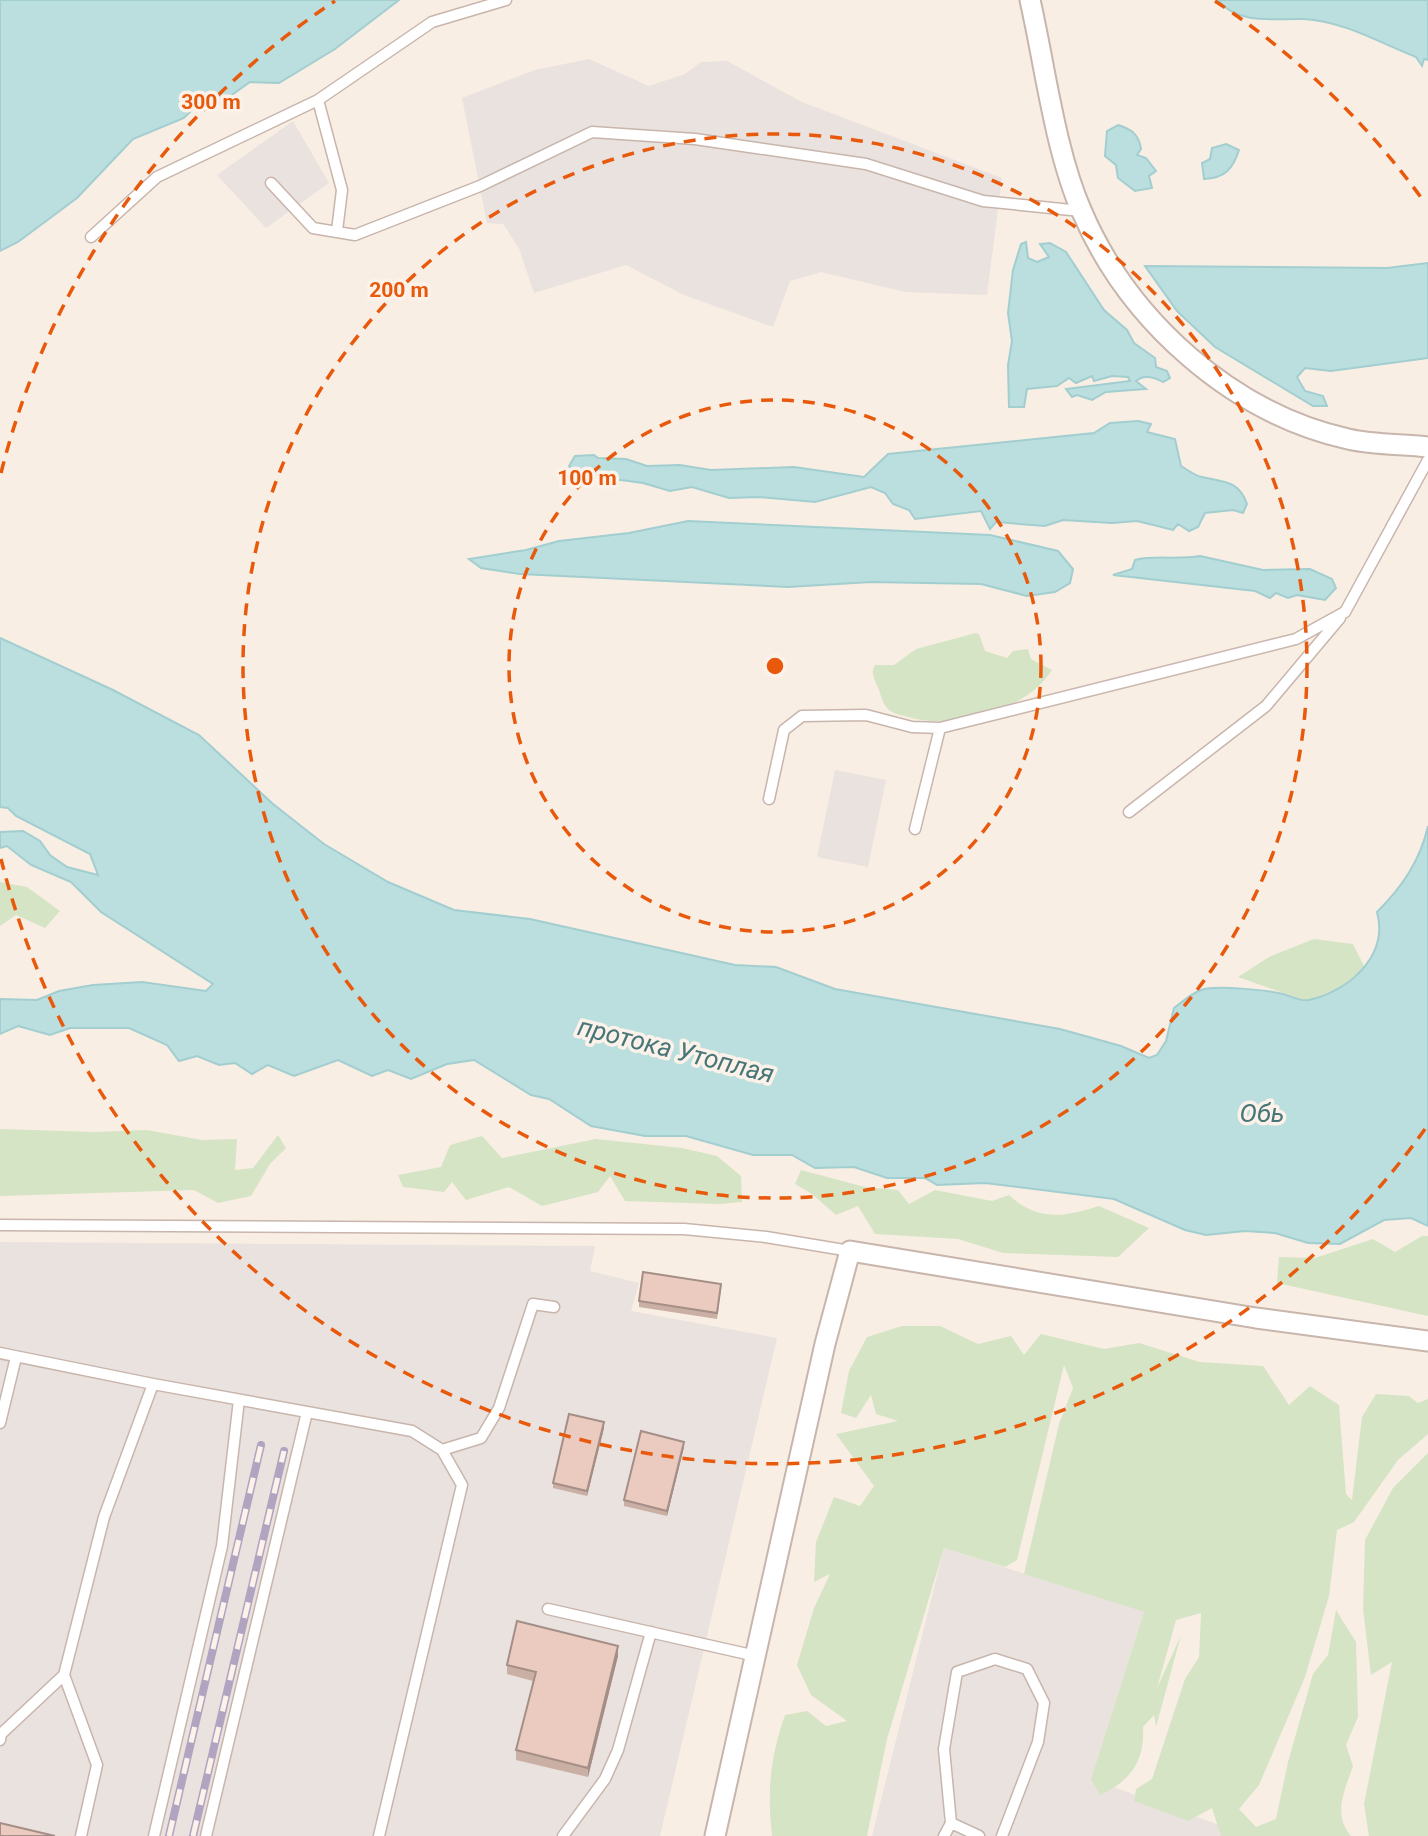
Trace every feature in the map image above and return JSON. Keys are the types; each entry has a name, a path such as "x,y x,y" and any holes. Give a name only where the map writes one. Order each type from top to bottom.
{"street":[{"path":"1030,0 1066,167 1082,211 1107,261 1163,333 1221,382 1265,408 1349,439 1428,447"},
{"path":"715,1836 825,1344 850,1251 1256,1318 1428,1341"}],"lane":[{"path":"91,237 157,177 318,100 432,22 506,0"},
{"path":"318,100 342,190 337,232"},
{"path":"271,183 313,228 355,234 455,196 592,132 695,139 866,164 983,201 1082,211"},
{"path":"1129,812 1266,706 1345,612 1428,460"},
{"path":"769,799 783,730 802,716 866,715 912,727 940,728 1296,639 1345,612"},
{"path":"915,829 940,728"},
{"path":"0,1224 684,1229 766,1237 850,1251"},
{"path":"442,1450 481,1438 499,1408 533,1304 554,1307"},
{"path":"0,1353 412,1431 442,1450 462,1485 379,1836"},
{"path":"0,1423 16,1357"},
{"path":"0,1740 1,1734 64,1675 104,1517 153,1384"},
{"path":"153,1836 222,1546 239,1399"},
{"path":"206,1836 307,1412"},
{"path":"548,1609 756,1656"},
{"path":"563,1836 605,1779 618,1750 651,1632"},
{"path":"944,1836 951,1823 944,1749 957,1672 995,1659 1027,1669 1044,1703 1038,1742 1002,1836"},
{"path":"64,1675 97,1765 81,1836"},
{"path":"951,1823 979,1836"}],"shaded area":[{"path":"589,59 649,86 685,74 701,62 727,61 802,102 1002,178 987,295 905,292 821,272 790,281 773,327 684,295 626,265 534,293 519,248 503,224 487,223 462,98 535,70"},
{"path":"293,121 329,183 266,228 217,175"},
{"path":"835,770 886,780 868,867 817,857"},
{"path":"0,1242 595,1246 590,1271 639,1283 631,1311 777,1338 660,1836 0,1836"},
{"path":"944,1548 1144,1612 1091,1779 1225,1827 1226,1836 872,1836"}],"green space":[{"path":"979,634 985,651 1007,658 1013,651 1028,649 1031,659 1052,670 1041,684 1026,696 989,714 968,719 927,721 898,714 886,707 874,677 875,665 894,665 916,649"},
{"path":"0,882 27,887 60,911 45,928 16,915 0,926"},
{"path":"1314,939 1353,944 1365,968 1339,988 1306,1001 1238,977 1269,957"},
{"path":"0,1129 96,1132 147,1130 202,1140 237,1139 235,1170 253,1168 278,1135 286,1148 270,1164 251,1196 218,1203 194,1190 0,1196"},
{"path":"482,1136 502,1158 596,1139 682,1148 717,1156 741,1176 742,1202 720,1204 625,1201 610,1176 598,1192 542,1206 509,1187 466,1200 452,1182 444,1192 403,1187 398,1175 441,1167 450,1145"},
{"path":"801,1170 865,1187 898,1190 909,1204 935,1190 992,1201 1009,1195 1030,1210 1041,1213 1075,1213 1099,1206 1149,1228 1118,1257 1003,1253 958,1239 875,1234 858,1206 836,1215 812,1194 795,1184"},
{"path":"1422,1236 1428,1236 1428,1316 1277,1283 1279,1257 1315,1258 1373,1239 1395,1252"},
{"path":"902,1326 940,1326 978,1344 1011,1336 1024,1355 1041,1334 1104,1349 1139,1343 1200,1362 1263,1366 1289,1405 1310,1386 1339,1405 1346,1494 1352,1500 1362,1417 1376,1394 1409,1396 1418,1403 1428,1399 1428,1434 1398,1460 1354,1522 1337,1530 1329,1596 1305,1677 1259,1785 1239,1809 1256,1827 1276,1819 1288,1762 1313,1674 1328,1655 1336,1610 1356,1642 1358,1717 1346,1745 1353,1766 1341,1811 1345,1828 1351,1836 1221,1836 1212,1808 1188,1821 1134,1801 1136,1789 1152,1779 1185,1679 1199,1657 1201,1613 1176,1620 1157,1688 1181,1635 1156,1727 1154,1715 1143,1727 1141,1750 1134,1769 1120,1783 1100,1795 1091,1779 1144,1612 1024,1574 1059,1424 1073,1388 1064,1365 1017,1560 1005,1567 944,1548 887,1739 867,1836 772,1836 771,1775 785,1715 807,1711 826,1726 847,1721 811,1695 797,1665 814,1608 830,1574 814,1582 816,1542 834,1497 860,1506 874,1486 836,1434 898,1421 876,1414 871,1395 856,1418 841,1413 849,1371 867,1337"},
{"path":"1428,1453 1428,1836 1369,1836 1364,1804 1392,1662 1371,1675 1363,1609 1365,1540 1393,1488"}],"water":[{"path":"0,0 399,0 335,49 279,83 250,82 218,105 201,101 184,118 133,139 77,198 18,242 0,251"},
{"path":"1218,0 1428,0 1428,60 1424,59 1422,66 1416,57 1333,24 1304,19 1258,19 1236,14"},
{"path":"1118,125 1136,136 1141,149 1137,155 1146,158 1156,171 1149,176 1152,188 1135,191 1118,178 1116,165 1105,156 1107,131"},
{"path":"1226,144 1239,150 1234,162 1223,174 1204,179 1202,163 1210,159 1212,148"},
{"path":"1026,242 1028,258 1037,262 1049,257 1040,244 1050,243 1066,252 1104,310 1127,330 1134,343 1155,358 1156,367 1167,371 1170,378 1163,382 1142,378 1136,381 1146,389 1106,392 1092,400 1077,395 1072,397 1066,389 1130,381 1128,377 1112,376 1094,381 1092,376 1076,383 1069,378 1057,386 1027,389 1024,407 1009,407 1008,365 1012,341 1008,313 1013,270 1021,244"},
{"path":"1428,263 1428,358 1331,371 1305,368 1297,377 1305,391 1323,396 1327,406 1313,406 1215,347 1177,311 1145,266 1387,268"},
{"path":"1138,421 1151,424 1147,432 1175,439 1181,466 1197,475 1229,483 1240,490 1247,504 1243,513 1233,510 1205,513 1198,527 1189,531 1178,524 1173,530 1137,521 1112,523 1063,520 1045,526 996,522 990,529 981,511 915,519 909,510 893,504 885,493 871,487 815,502 758,497 729,498 692,487 670,491 643,483 577,474 569,466 575,456 594,455 598,458 626,459 647,466 680,465 711,470 794,467 864,477 888,454 1094,433 1110,423"},
{"path":"688,521 990,535 1058,551 1073,569 1070,583 1055,592 1027,596 981,584 871,582 788,587 520,574 481,568 469,559 526,550 559,541 629,533"},
{"path":"1200,556 1263,570 1310,569 1332,579 1336,588 1325,600 1297,595 1288,598 1276,593 1270,598 1255,591 1113,575 1132,569 1135,560"},
{"name":"Обь","path":"0,638 113,690 199,735 273,804 324,844 388,882 454,910 530,919 735,965 776,967 835,989 1060,1029 1121,1046 1149,1058 1157,1055 1166,1041 1174,1008 1201,990 1218,988 1276,992 1306,1000 1338,989 1351,980 1371,957 1379,928 1377,912 1409,873 1428,826 1428,1226 1411,1218 1384,1220 1340,1244 1308,1243 1275,1233 1245,1231 1206,1235 1185,1230 1114,1199 985,1183 937,1185 925,1178 887,1178 854,1167 815,1168 792,1155 753,1155 686,1136 645,1136 591,1126 549,1099 531,1095 474,1060 447,1064 411,1079 388,1070 372,1076 338,1060 294,1076 268,1065 252,1074 235,1063 219,1065 197,1056 179,1061 167,1045 129,1028 70,1028 50,1035 18,1026 0,1034 0,999 37,1000 59,991 93,985 142,982 206,991 213,984 101,912 71,882 31,865 7,846 0,848 0,832 23,831 40,841 50,855 67,867 98,875 90,854 16,816 8,808 0,807"}],"building":[{"path":"643,1272 721,1284 717,1313 639,1301"},
{"path":"569,1414 604,1422 587,1491 553,1483"},
{"path":"641,1431 684,1442 667,1511 624,1500"},
{"path":"517,1621 618,1646 588,1768 516,1750 536,1672 507,1665"},
{"path":"0,1823 55,1836 0,1836"}],"railway":[{"path":"169,1836 261,1445"},
{"path":"193,1836 284,1451"}],"water label":[{"name":"протока Утоплая","path":"676,1050"}]}
